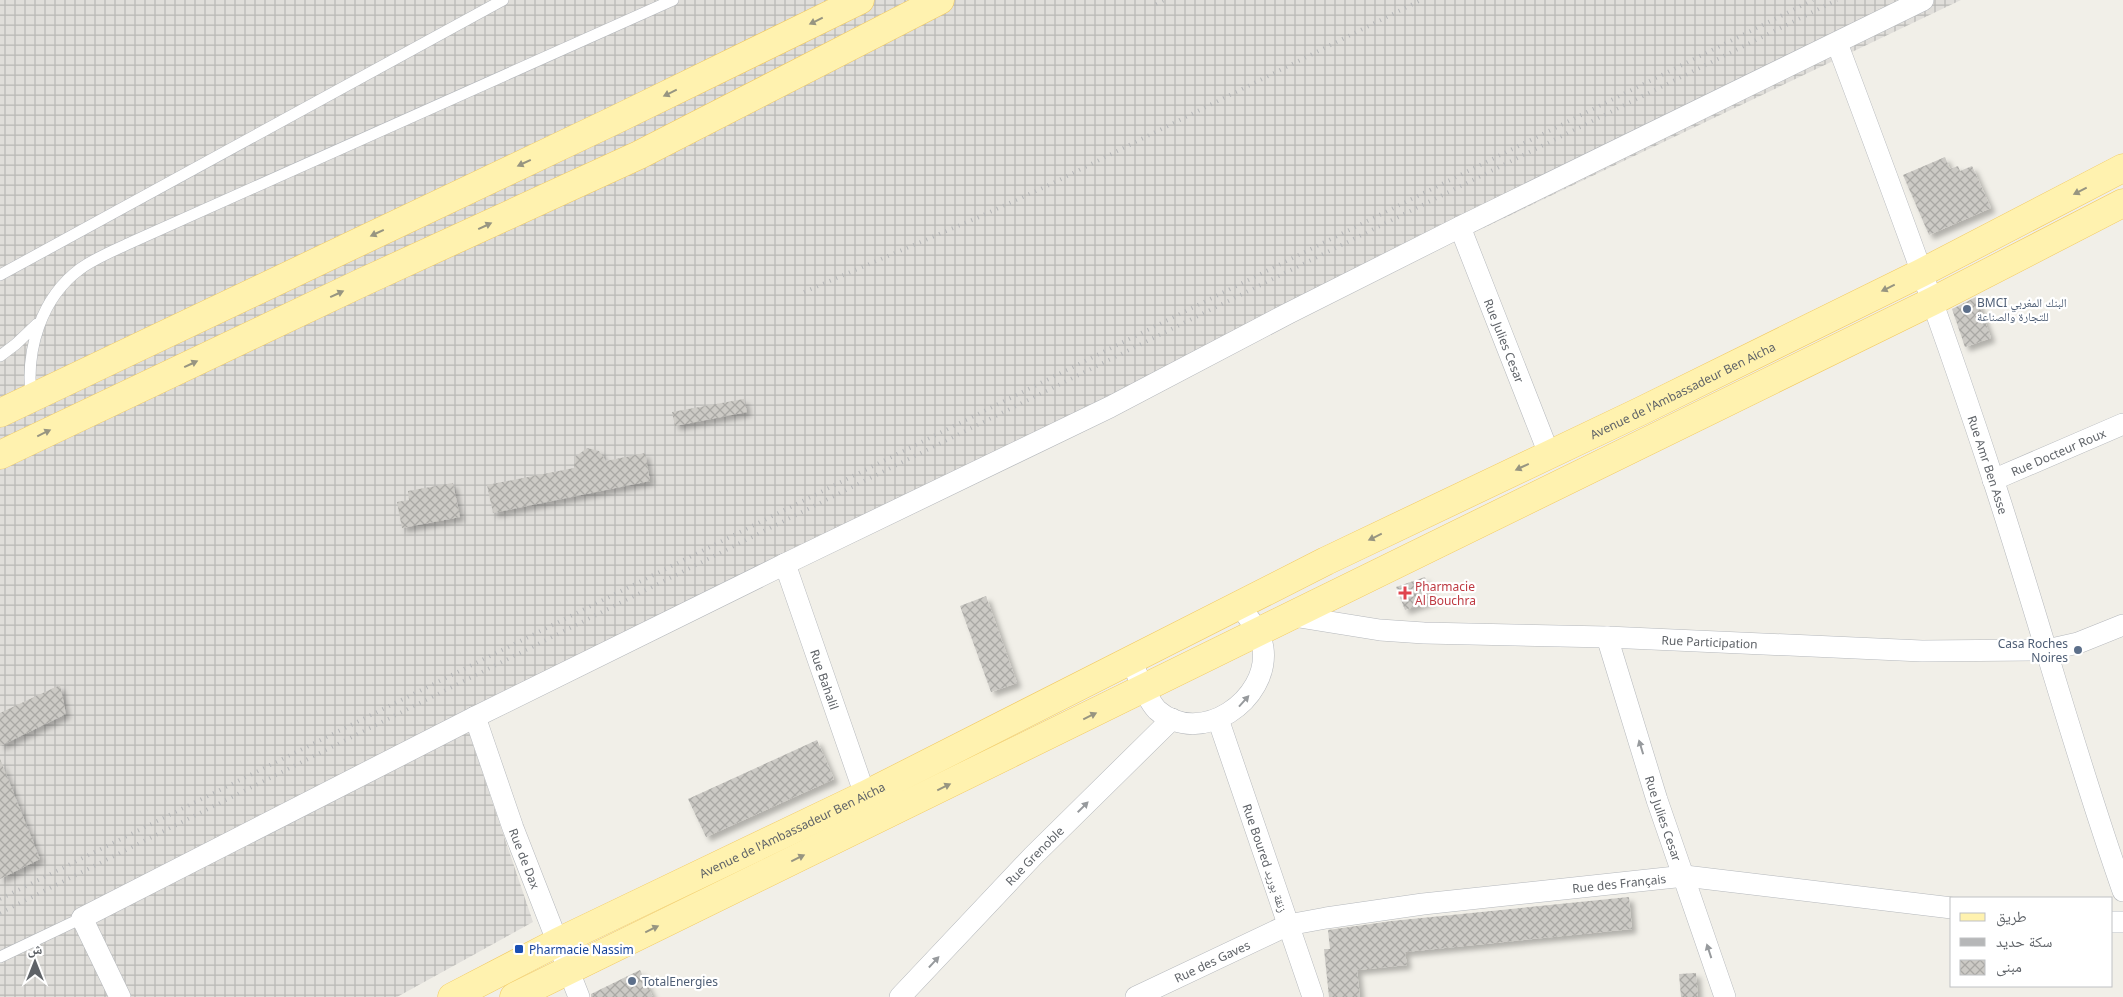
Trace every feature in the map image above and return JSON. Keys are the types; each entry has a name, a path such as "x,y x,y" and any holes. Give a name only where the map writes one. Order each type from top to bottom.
{"main road":[{"path":"0,413 31,396 615,120 860,0"},
{"path":"0,455 363,282 639,155 940,0"},
{"name":"Avenue de l'Ambassadeur Ben Aicha","path":"452,997 558,942 866,795 1240,604 1641,411 1921,273 2123,168"},
{"path":"514,997 1259,634 1933,301 2123,203"}],"street":[{"path":"120,997 82,918 475,717 1110,407 1289,313 1460,227 1923,0"},
{"name":"Rue Amr Ben Asse","path":"1837,43 1933,301 1993,480 2047,650 2096,814 2123,891"},
{"name":"Rue Julies Cesar","path":"1460,227 1549,454"},
{"name":"Rue Docteur Roux","path":"1993,480 2123,424"},
{"name":"Rue Bahalil","path":"785,564 866,795"},
{"path":"1130,659 1157,710 1172,719 1186,722 1218,719 1236,709 1254,689 1263,664 1263,646 1259,634 1240,604"},
{"name":"Rue Participation","path":"1293,616 1389,630 1607,637 1922,651 2047,650 2078,643 2123,625"},
{"name":"Rue Julies Cesar","path":"1607,637 1657,800 1725,997"},
{"name":"Rue de Dax","path":"475,717 513,828 570,969 579,997"},
{"name":"Rue Grenoble","path":"900,997 919,989 1033,856 1172,719"},
{"name":"Rue Boured زنقة بوريد","path":"1218,719 1313,997"},
{"name":"Rue des Français","path":"1288,926 1326,918 1423,904 1684,876 1950,908"},
{"name":"Rue des Gaves","path":"1136,997 1288,926"}],"lane":[{"path":"0,275 503,0"},
{"path":"31,396 31,351 40,321 57,292 81,268 132,242 673,0"},
{"path":"0,356 16,344 40,321"},
{"path":"0,957 82,918"}],"shaded area":[{"path":"0,0 1961,0 463,715 533,922 397,997 0,997"}],"building":[{"path":"1945,157 1950,169 1958,166 1960,171 1972,166 1991,208 1929,235 1903,175"},
{"path":"1976,297 1991,338 1965,347 1952,309"},
{"path":"744,399 747,412 675,426 672,412"},
{"path":"587,448 599,451 606,461 645,453 650,481 493,513 487,485 574,468 575,457"},
{"path":"453,483 460,517 402,528 397,502 409,500 408,491"},
{"path":"1425,577 1433,600 1405,610 1396,587"},
{"path":"986,596 1017,683 991,692 960,606"},
{"path":"60,685 66,714 0,746 0,713"},
{"path":"817,740 834,779 706,837 688,799"},
{"path":"0,759 40,859 0,879"},
{"path":"1629,897 1632,929 1405,952 1407,965 1357,970 1360,997 1329,997 1324,949 1330,949 1328,930 1392,921"},
{"name":"TotalEnergies","path":"640,970 653,997 591,997 591,994"},
{"path":"1696,973 1698,997 1681,997 1679,974"}],"railway":[{"path":"1156,4 1164,0"},
{"path":"804,292 1049,185 1421,0"},
{"path":"0,899 1813,0"},
{"path":"0,913 846,490 1837,0"}],"place":[{"name":"BMCI البنك المغربي للتجارة والصناعة","path":"1967,309"},
{"name":"Pharmacie Al Bouchra","path":"1405,593"},
{"name":"Casa Roches Noires","path":"2078,650"},
{"name":"Pharmacie Nassim","path":"519,949"},
{"name":"TotalEnergies","path":"632,981"}]}
